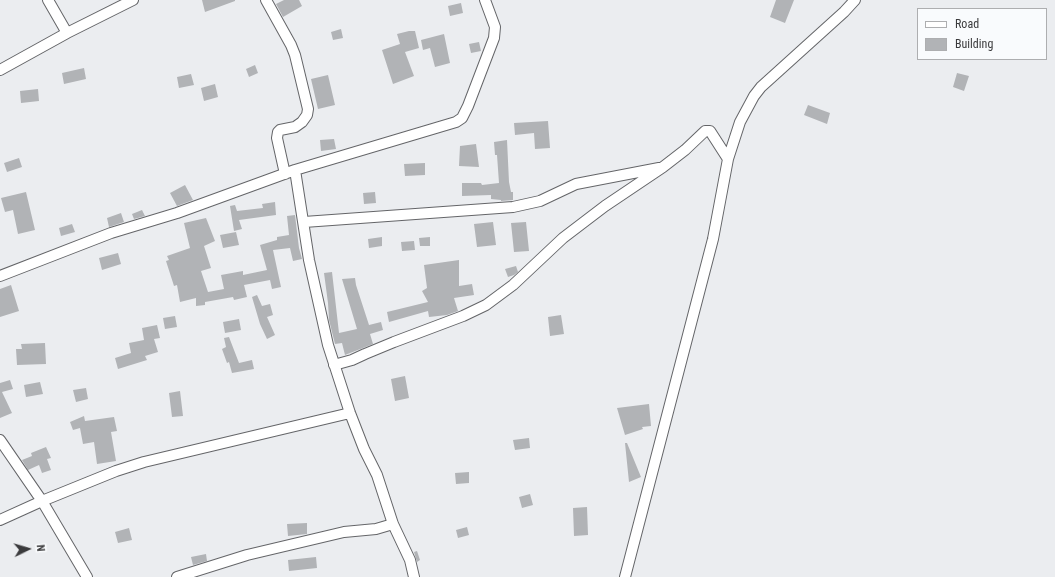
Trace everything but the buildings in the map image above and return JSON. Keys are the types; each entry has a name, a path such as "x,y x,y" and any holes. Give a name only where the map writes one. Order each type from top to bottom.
{"street":[{"path":"48,0 67,33"},
{"path":"0,70 67,33 132,0"},
{"path":"266,0 293,50 308,109 307,115 302,122 294,127 280,130 278,132 277,138 285,174"},
{"path":"0,276 111,233 190,209 295,170 456,122 462,118 468,106 495,34 485,0"},
{"path":"626,577 686,339 713,239 728,159 740,122 754,96 772,77 844,12 855,0"},
{"path":"334,365 352,360 394,342 463,316 486,305 513,285 563,238 605,206 663,167 707,130 710,132 728,159"},
{"path":"304,222 513,207 540,201 576,184 663,167"},
{"path":"295,170 309,260 328,345 350,413 364,449 377,475 393,524 410,560 414,577"},
{"path":"0,520 116,471 144,462 350,413"},
{"path":"0,440 42,501 87,577"},
{"path":"177,577 247,555 344,532 376,530 393,524"}]}
